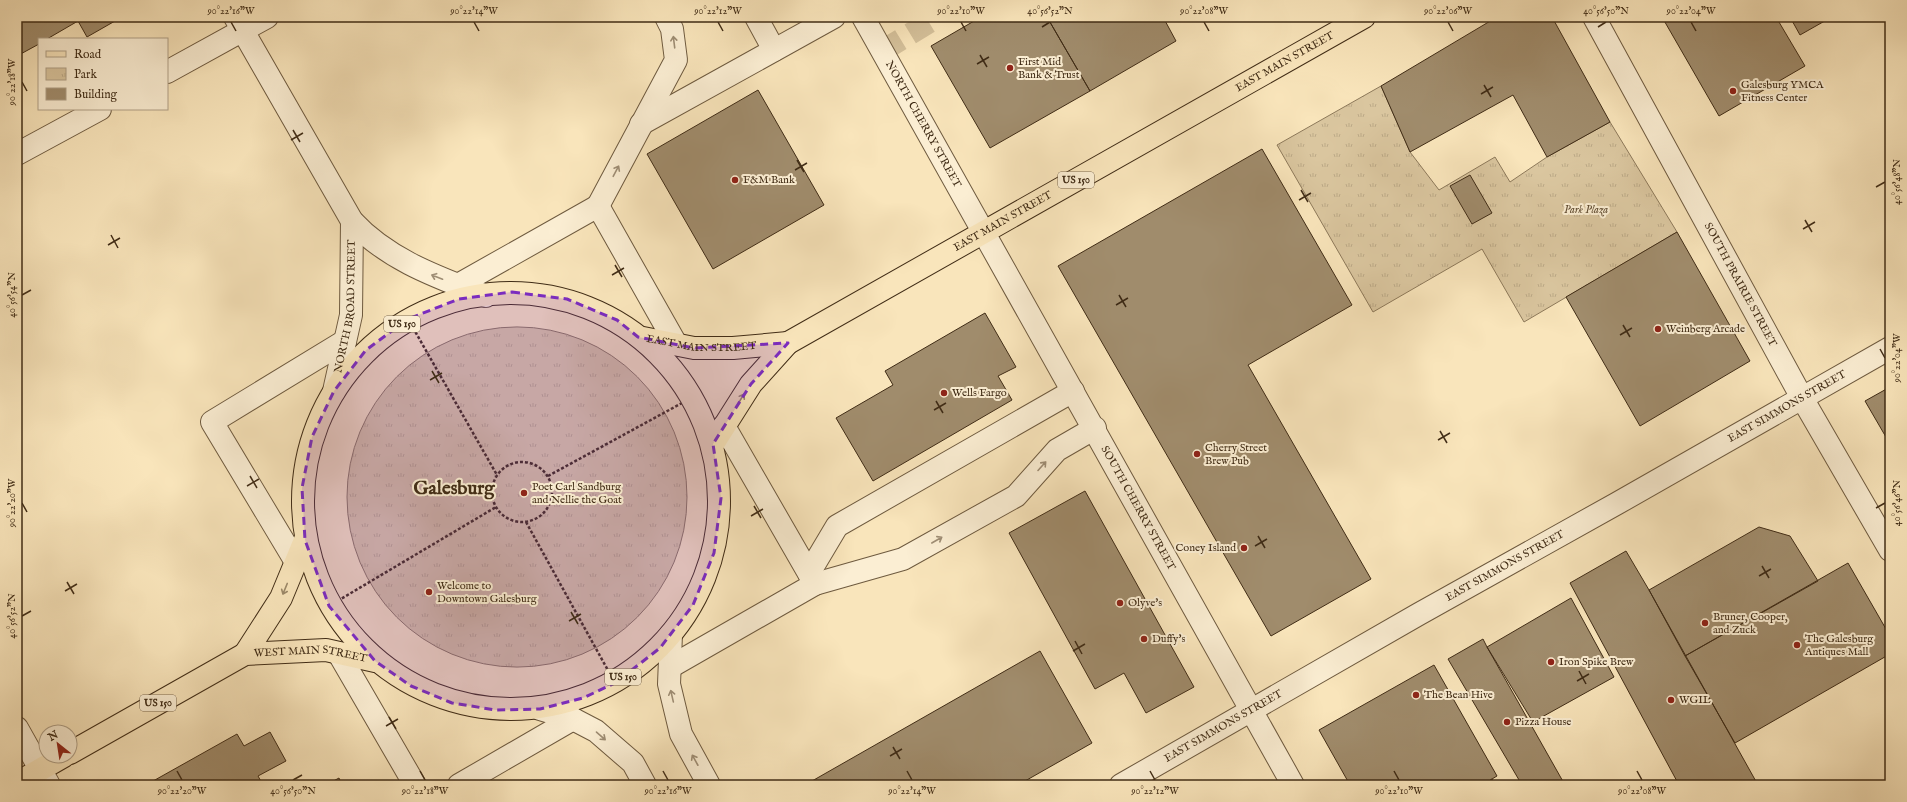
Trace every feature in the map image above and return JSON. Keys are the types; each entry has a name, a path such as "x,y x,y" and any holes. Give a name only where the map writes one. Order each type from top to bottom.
{"main road":[{"name":"EAST MAIN STREET","path":"718,435 751,384 788,343 1364,17"},
{"name":"US 150","path":"305,540 302,488 312,437 334,390 366,350 408,319 459,299 512,292 567,299 617,320 638,337"},
{"name":"EAST MAIN STREET","path":"638,337 694,348 733,348 788,343"},
{"path":"638,337 660,354 693,397 718,435"},
{"name":"US 150","path":"375,661 411,686 452,703 496,710 540,709 583,698 615,683 660,648 693,605 714,553 721,498 718,435"},
{"path":"305,540 329,606 375,661"},
{"name":"WEST MAIN STREET","path":"245,654 281,598 305,540"},
{"name":"WEST MAIN STREET","path":"78,748 245,654 326,650 375,661"},
{"path":"17,783 45,777 57,764"}],"street":[{"path":"168,71 239,24 267,17"},
{"path":"458,285 598,206 676,60 672,29 666,17"},
{"path":"756,17 774,50"},
{"path":"641,124 834,17"},
{"name":"NORTH CHERRY STREET","path":"863,17 983,232"},
{"name":"SOUTH PRAIRIE STREET","path":"1594,17 1802,398 1890,550"},
{"name":"NORTH BROAD STREET","path":"239,24 352,221 364,234 396,257 432,276 486,296"},
{"path":"17,154 98,110"},
{"path":"598,206 676,344"},
{"name":"NORTH BROAD STREET","path":"334,390 351,315 352,221"},
{"name":"SOUTH CHERRY STREET","path":"983,232 1095,428 1251,712 1293,785"},
{"path":"296,562 212,422 345,341"},
{"name":"EAST SIMMONS STREET","path":"1121,785 1251,712 1419,614 1890,348"},
{"path":"812,579 837,526 1073,391"},
{"path":"670,667 812,579 903,559 1016,496 1056,450 1095,428"},
{"path":"718,435 812,579"},
{"path":"671,634 669,684 681,734 705,784"},
{"path":"339,654 415,785"},
{"path":"540,709 573,719 596,731 633,763 645,785"},
{"path":"459,785 573,719"},
{"path":"17,728 45,777"}],"path":[{"path":"408,319 497,475"},
{"path":"548,476 693,397"},
{"path":"523,462 533,464 542,469 548,476 552,486 553,496 550,506 544,514 536,520 526,522 509,519 501,514 496,507 492,491 497,475 504,468 514,463 523,462"},
{"path":"329,606 496,507"},
{"path":"526,522 615,683"}],"highlighted area":[{"path":"512,292 567,299 617,320 638,337 694,348 788,343 751,384 713,444 721,498 714,553 693,605 660,648 615,683 583,698 540,709 496,710 452,703 411,686 375,661 329,606 305,540 302,488 312,437 334,391 366,350 408,319 459,299"}],"green space":[{"name":"Park Plaza","path":"1381,86 1410,152 1439,190 1495,157 1510,182 1547,157 1610,122 1677,232 1524,322 1482,249 1373,312 1277,145"},
{"path":"517,327 550,331 582,340 611,356 637,377 658,403 674,432 683,464 687,497 683,530 674,562 658,591 637,617 611,638 582,654 550,663 517,667 484,663 452,654 423,638 397,617 376,591 360,562 351,530 347,497 351,464 360,432 376,403 397,377 423,356 452,340 484,331"}],"building":[{"path":"17,17 122,17 87,37 78,21 49,38 38,38 38,45 17,56"},
{"name":"First Mid Bank & Trust","path":"981,17 1047,17 1090,91 990,148 931,46"},
{"path":"1047,17 1163,17 1176,41 1090,91"},
{"path":"1497,17 1552,17 1610,122 1547,157 1513,95 1410,152 1381,86"},
{"name":"Galesburg YMCA Fitness Center","path":"1662,17 1776,17 1805,66 1719,116"},
{"path":"1790,17 1830,17 1830,18 1800,35"},
{"name":"F&M Bank","path":"758,90 824,205 713,269 647,154"},
{"path":"1262,149 1352,305 1248,365 1371,579 1271,636 1058,266"},
{"path":"1470,175 1492,213 1472,224 1450,186"},
{"name":"Weinberg Arcade","path":"1677,232 1750,361 1640,426 1566,297"},
{"name":"Wells Fargo","path":"985,313 1016,367 998,376 1012,400 873,481 836,418 893,385 885,371"},
{"path":"1890,387 1890,444 1865,401"},
{"path":"1085,491 1194,687 1146,713 1124,673 1095,689 1009,533"},
{"name":"Bruner, Cooper, and Zuck","path":"1759,527 1790,536 1818,581 1685,656 1649,590"},
{"name":"WGIL","path":"1626,551 1758,785 1679,785 1570,583"},
{"name":"The Galesburg Antiques Mall","path":"1848,563 1890,636 1890,654 1735,743 1685,656"},
{"name":"Iron Spike Brew","path":"1571,598 1614,677 1533,722 1487,647"},
{"name":"Pizza House","path":"1483,639 1565,785 1522,785 1448,659"},
{"path":"1040,651 1092,743 1018,785 805,785"},
{"path":"1434,665 1497,776 1482,785 1350,785 1319,730"},
{"path":"270,732 286,761 258,776 263,785 146,785 237,734 244,746"},
{"path":"339,778 342,785 326,785"},
{"path":"1492,779 1495,785 1482,785"}],"tunnel":[{"path":"882,51 938,17"}],"place":[{"name":"First Mid Bank & Trust","path":"1010,68"},
{"name":"Galesburg YMCA Fitness Center","path":"1733,91"},
{"name":"F&M Bank","path":"735,180"},
{"name":"Weinberg Arcade","path":"1658,329"},
{"name":"Wells Fargo","path":"944,393"},
{"name":"Cherry Street Brew Pub","path":"1197,454"},
{"name":"Poet Carl Sandburg and Nellie the Goat","path":"524,493"},
{"name":"Coney Island","path":"1244,548"},
{"name":"Welcome to Downtown Galesburg","path":"429,592"},
{"name":"Olyve's","path":"1120,603"},
{"name":"Bruner, Cooper, and Zuck","path":"1705,623"},
{"name":"Duffy's","path":"1144,639"},
{"name":"The Galesburg Antiques Mall","path":"1797,645"},
{"name":"Iron Spike Brew","path":"1551,662"},
{"name":"The Bean Hive","path":"1416,695"},
{"name":"WGIL","path":"1671,700"},
{"name":"Pizza House","path":"1507,722"}],"district":[{"name":"Galesburg","path":"454,489"}]}
